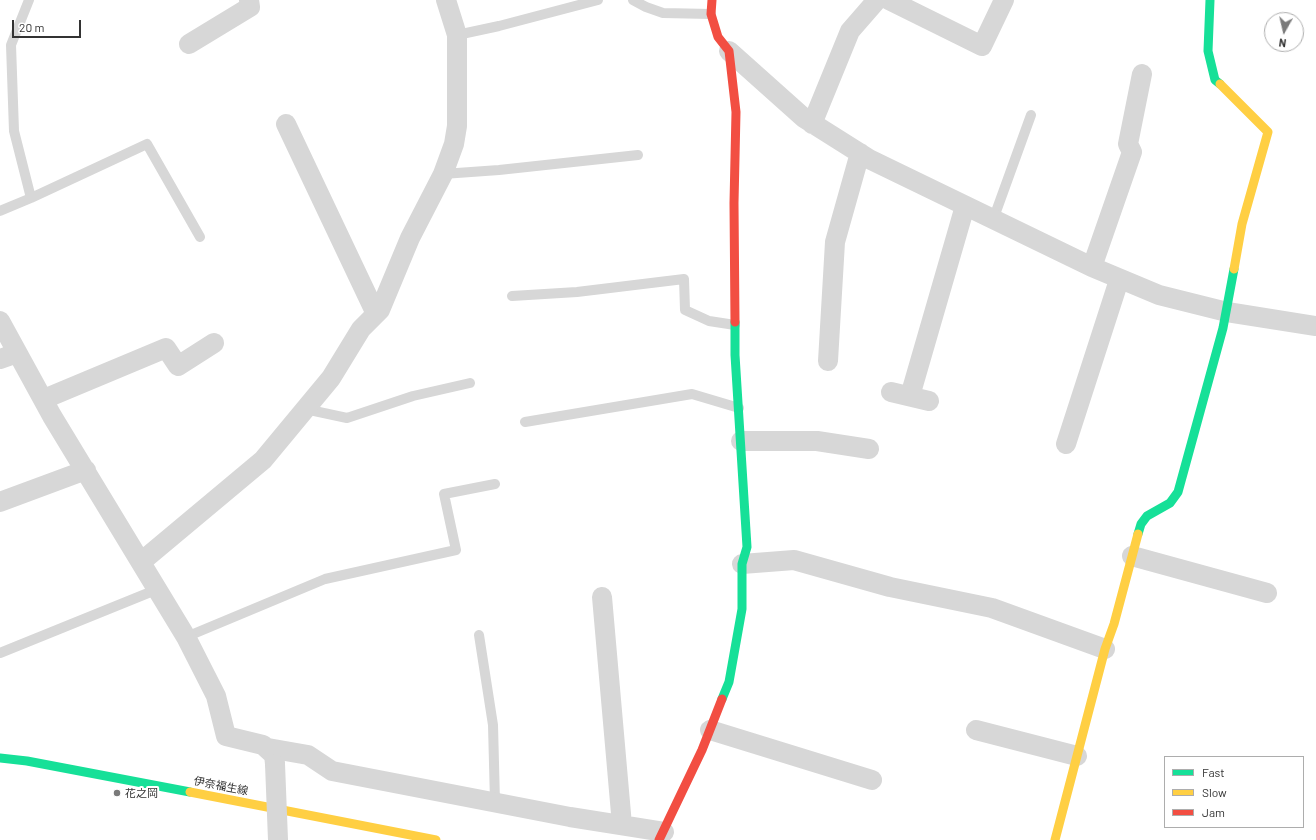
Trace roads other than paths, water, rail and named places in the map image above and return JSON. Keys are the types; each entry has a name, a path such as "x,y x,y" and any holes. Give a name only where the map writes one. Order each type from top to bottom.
{"street":[{"path":"189,44 250,7 249,0"},
{"path":"141,562 263,460 331,378 361,328 380,310 410,238 443,174 454,144 457,126 457,35 446,0"},
{"path":"712,0 711,14 718,37 729,51 804,118 869,159 1119,280 1159,295 1227,312 1316,326"},
{"path":"812,124 850,30 877,0"},
{"path":"889,0 982,46 1004,0"},
{"path":"1055,840 1105,649 1114,624 1141,524 1147,516 1170,504 1178,492 1227,312 1242,224 1268,132 1215,80 1208,51 1210,0"},
{"path":"271,756 308,755 332,771 622,825 662,836 702,750 729,682 742,609 742,564 747,547 735,355 734,203 736,112 729,51"},
{"path":"1092,267 1132,152 1128,144 1142,74"},
{"path":"286,124 376,314"},
{"path":"828,361 835,242 860,153"},
{"path":"929,401 901,394 965,206"},
{"path":"1066,444 1119,280"},
{"path":"0,321 9,356 44,399 52,416 186,637 216,696 226,736 264,745 271,756 278,840"},
{"path":"44,399 166,348 178,366 214,343"},
{"path":"741,441 817,441 869,449"},
{"path":"0,502 86,470"},
{"path":"1132,556 1267,594"},
{"path":"742,564 794,560 890,587 992,608 1105,649"},
{"path":"602,598 622,825"},
{"path":"710,730 872,780"},
{"path":"976,730 1077,756"},
{"name":"伊奈福生線","path":"0,758 27,761 436,840"}],"lane":[{"path":"29,0 11,45 14,131 31,198"},
{"path":"457,35 499,26 598,0"},
{"path":"633,0 646,7 663,13 711,14"},
{"path":"993,220 1031,115"},
{"path":"0,211 147,144 200,237"},
{"path":"443,174 499,170 638,155"},
{"path":"512,296 577,292 684,279 685,310 709,321 735,326"},
{"path":"305,409 347,418 413,396 470,383"},
{"path":"525,422 692,394 738,408"},
{"path":"186,637 325,579 456,550 444,494 495,484"},
{"path":"0,653 158,589"},
{"path":"479,635 493,725 496,802"}],"place":[{"name":"花之岡","path":"117,793"}]}
